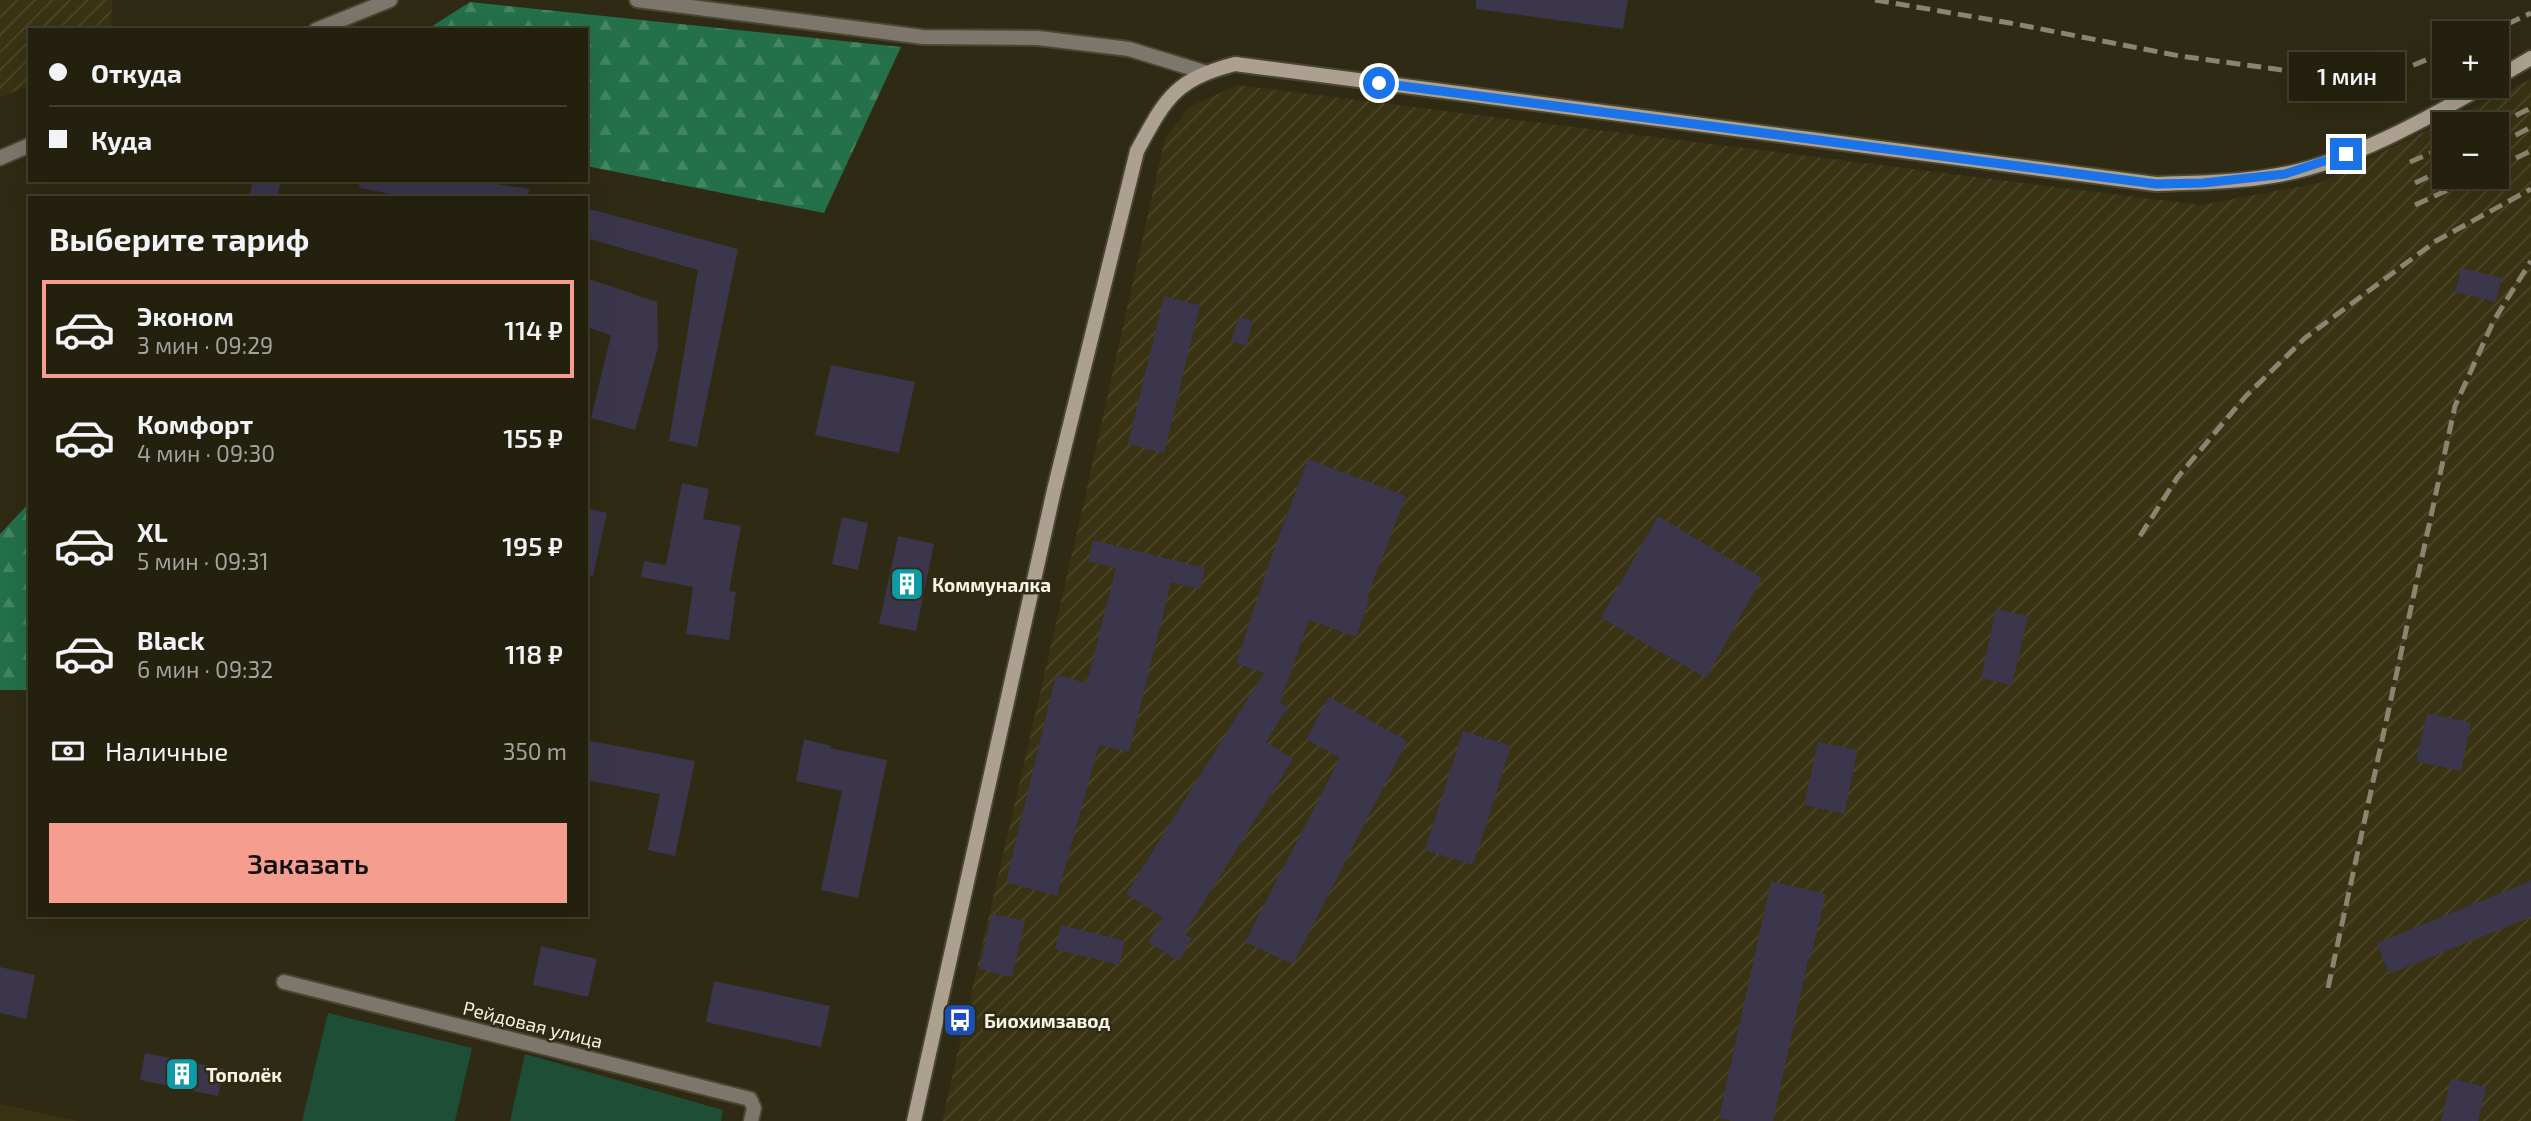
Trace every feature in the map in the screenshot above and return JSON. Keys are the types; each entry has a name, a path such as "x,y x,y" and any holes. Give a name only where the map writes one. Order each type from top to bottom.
{"main road":[{"path":"2509,71 2531,58"},
{"path":"914,1121 1054,490 1138,151 1158,113 1185,84 1205,72 1235,64 2156,184 2203,183 2285,174 2346,154 2421,122 2463,98"}],"street":[{"path":"321,28 390,0"},
{"path":"637,0 923,37 1038,38 1129,49 1205,72"},
{"path":"0,158 28,146"},
{"name":"Рейдовая улица","path":"284,982 750,1099 754,1108 751,1121"}],"shaded area":[{"path":"0,0 112,0 111,28 28,28 28,87 0,97"},
{"path":"2531,79 2531,1121 942,1121 1165,138 1189,107 1237,85 2201,205 2319,183 2432,128 2432,189 2509,189 2509,112 2464,112 2492,98 2509,98 2509,90"},
{"path":"0,1104 78,1121 0,1121"}],"green space":[{"path":"470,2 901,47 824,213 588,166 588,28 429,28"},
{"path":"28,504 28,690 0,690 0,534"},
{"path":"328,1013 472,1048 455,1121 302,1121"},
{"path":"525,1054 723,1110 721,1121 510,1121"}],"building":[{"path":"1476,0 1628,0 1623,29 1476,9"},
{"path":"253,182 281,182 277,196 249,196"},
{"path":"360,182 485,182 529,189 528,196 403,196 359,188"},
{"path":"588,209 738,249 697,447 669,441 698,270 588,239"},
{"path":"2461,268 2502,278 2496,302 2455,292"},
{"path":"588,279 657,302 658,348 635,430 591,418 611,335 588,328"},
{"path":"1164,296 1200,305 1164,453 1128,444"},
{"path":"1239,317 1253,321 1246,346 1231,341"},
{"path":"831,365 915,382 899,453 815,435"},
{"path":"1308,459 1406,496 1367,597 1370,598 1356,637 1309,620 1280,703 1288,707 1266,742 1293,759 1184,934 1192,938 1179,961 1148,942 1163,917 1126,894 1264,673 1236,663"},
{"path":"682,483 709,489 703,519 741,526 729,591 736,592 729,640 686,634 693,587 641,577 644,561 666,565"},
{"path":"588,508 607,513 593,576 588,575"},
{"path":"1658,516 1762,578 1706,678 1601,618"},
{"path":"842,517 868,523 858,570 832,564"},
{"name":"Коммуналка","path":"898,536 934,544 916,631 879,624"},
{"path":"1093,540 1205,568 1200,589 1171,582 1129,752 1099,745 1057,896 1006,882 1056,675 1087,683 1116,568 1088,561"},
{"path":"1996,609 2028,616 2012,685 1981,678"},
{"path":"1329,697 1407,741 1293,964 1245,942 1340,758 1306,739"},
{"path":"2427,713 2471,723 2461,771 2416,761"},
{"path":"1463,731 1511,746 1473,865 1425,850"},
{"path":"804,739 831,746 830,748 887,760 858,898 821,890 842,791 796,781"},
{"path":"588,740 695,761 675,856 648,850 660,794 588,780"},
{"path":"1818,742 1858,750 1844,814 1804,805"},
{"path":"1771,881 1826,894 1810,960 1808,959 1773,1121 1734,1121 1719,1118"},
{"path":"2531,881 2531,917 2389,974 2377,943"},
{"path":"992,914 1025,921 1012,977 979,969"},
{"path":"1061,925 1125,941 1119,965 1055,949"},
{"path":"541,946 597,959 588,997 533,985"},
{"path":"0,967 35,975 26,1019 0,1013"},
{"path":"714,981 830,1006 821,1047 706,1022"},
{"name":"Тополёк","path":"145,1053 224,1069 218,1096 140,1080"},
{"path":"2451,1079 2486,1087 2478,1121 2441,1121"}],"railway":[{"path":"1875,0 2180,56 2341,78 2409,67 2432,57"},
{"path":"2509,23 2531,13"},
{"path":"2509,119 2531,108"},
{"path":"2509,139 2531,127"},
{"path":"2509,161 2531,151"},
{"path":"2410,162 2432,153"},
{"path":"2415,183 2432,175"},
{"path":"2415,205 2450,189"},
{"path":"2140,536 2177,478 2245,397 2305,338 2436,241 2531,189"},
{"path":"2328,988 2455,406 2494,320 2531,261"}],"place":[{"name":"Коммуналка","path":"907,584"},
{"name":"Биохимзавод","path":"960,1020"},
{"name":"Тополёк","path":"182,1074"}],"route":[{"path":"1379,83 2156,184 2203,183 2285,174 2346,154"}]}
